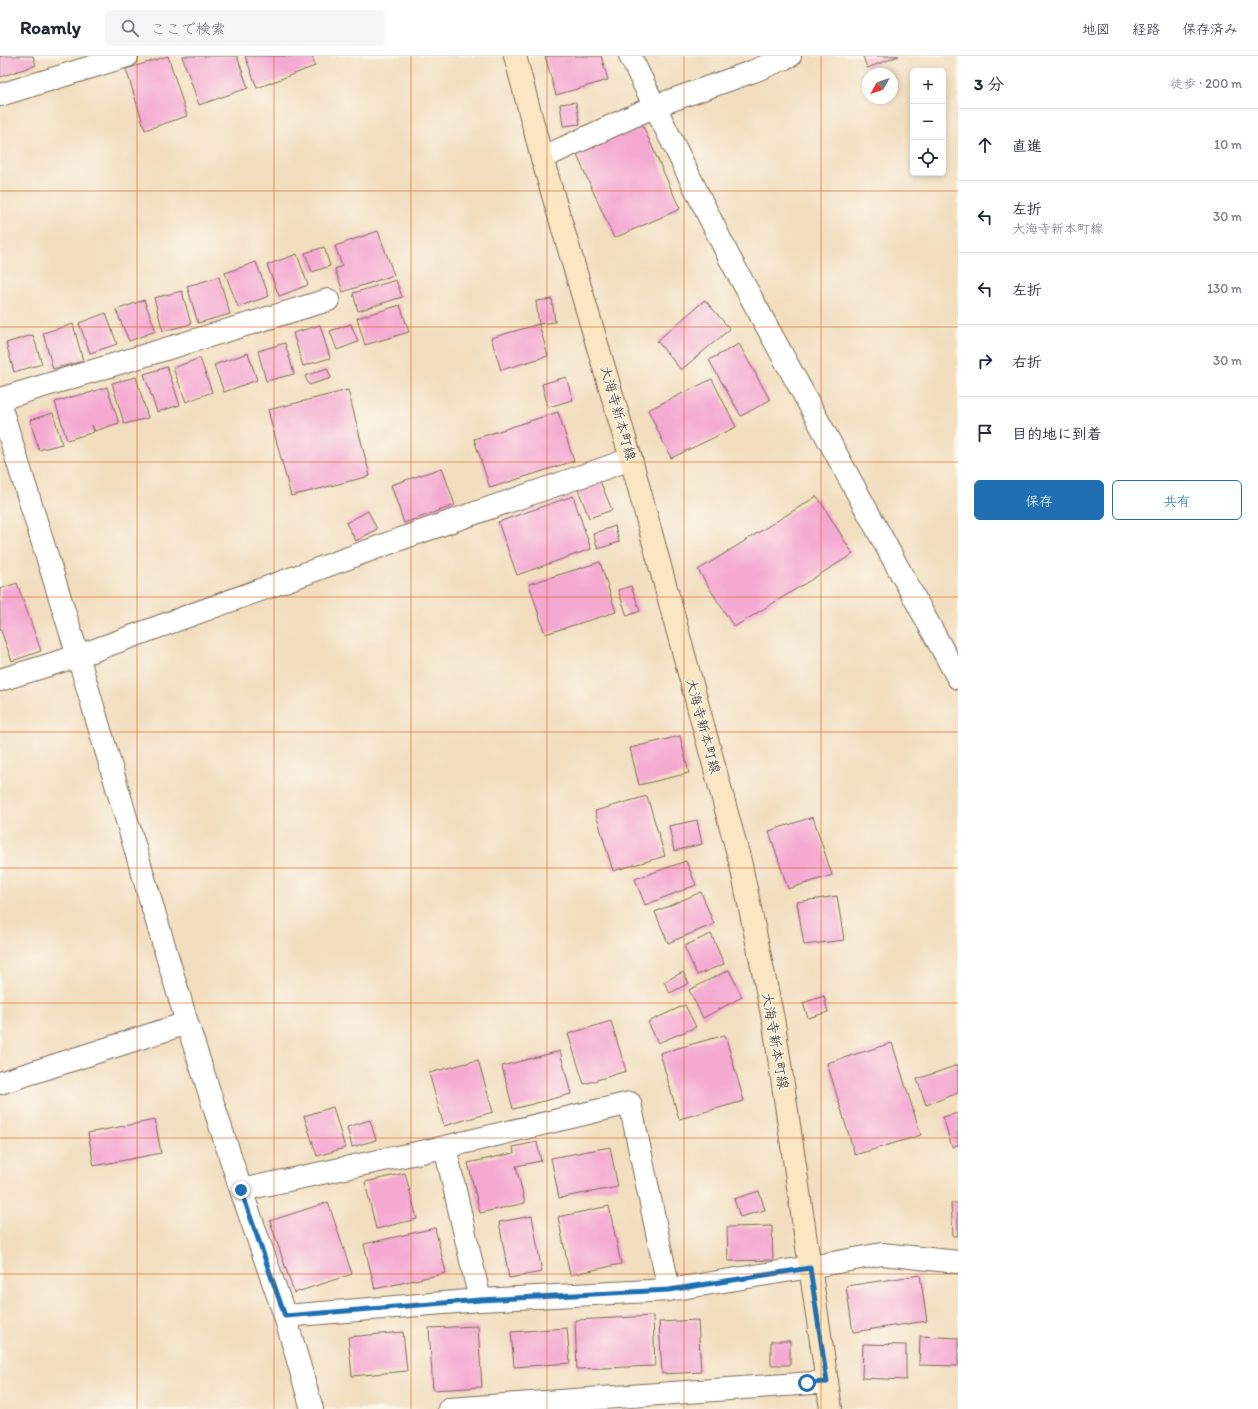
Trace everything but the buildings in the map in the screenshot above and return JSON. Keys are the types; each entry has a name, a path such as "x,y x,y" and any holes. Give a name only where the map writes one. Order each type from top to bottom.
{"main road":[{"name":"大海寺新本町線","path":"515,56 542,158 631,459 740,865 774,1024 831,1409"}],"street":[{"path":"0,95 127,56"},
{"path":"630,56 729,257 958,678"},
{"path":"542,158 654,106 790,56"},
{"path":"0,399 328,300"},
{"path":"0,405 78,656 187,1023 241,1190 285,1316 312,1409"},
{"path":"0,680 78,656 406,536 631,459"},
{"path":"0,1083 187,1023"},
{"path":"241,1190 445,1147 630,1103 669,1290"},
{"path":"445,1147 480,1300"},
{"path":"285,1316 480,1300 669,1290 810,1268 882,1254 958,1262"},
{"path":"449,1409 827,1382"}],"route":[{"path":"241,1190 285,1316 480,1300 669,1290 810,1268 827,1382 807,1383"}]}
